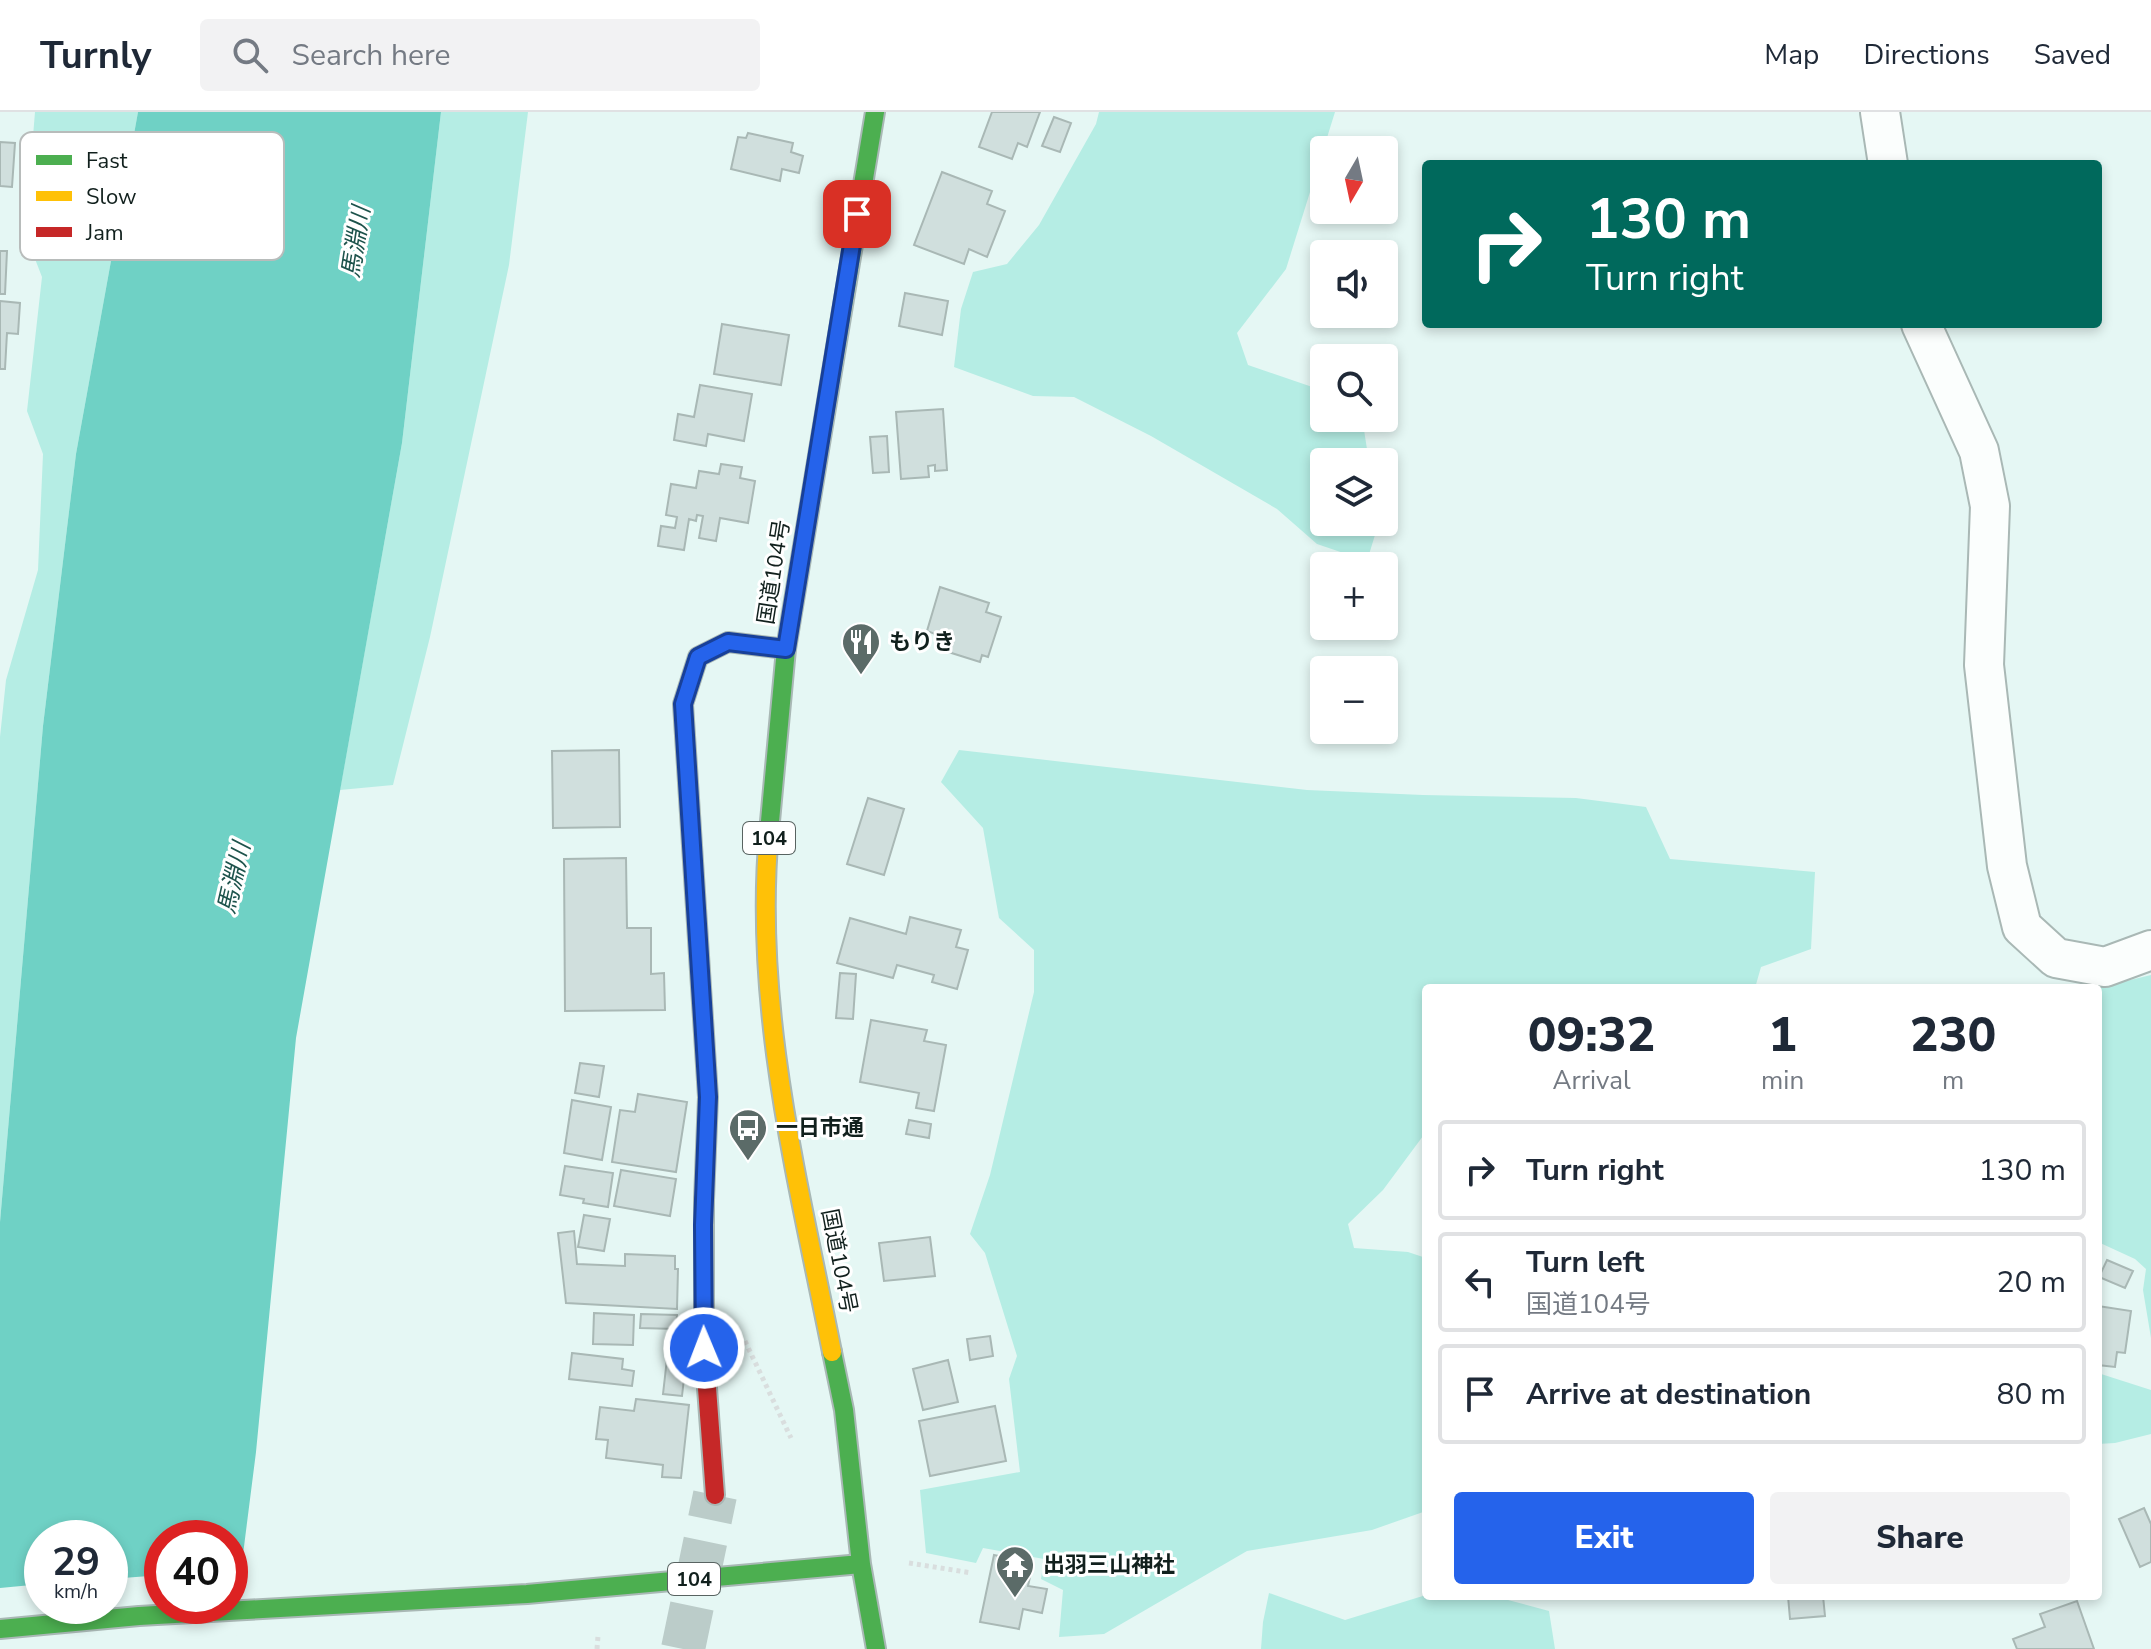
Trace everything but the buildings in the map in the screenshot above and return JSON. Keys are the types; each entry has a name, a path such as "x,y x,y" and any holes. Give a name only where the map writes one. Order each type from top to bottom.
{"main road":[{"name":"国道104号","path":"875,112 786,649 766,866 766,958 778,1083 844,1410 861,1564 876,1649"},
{"path":"715,1495 704,1348 708,1097 683,704 698,657 728,642 786,649"},
{"name":"104","path":"0,1629 139,1616 527,1594 861,1564"}],"street":[{"path":"1880,112 1887,160"},
{"path":"1923,328 1979,451 1990,506 1984,665 2007,866 2022,927 2056,958 2105,967 2151,950"}],"path":[{"path":"704,1293 726,1299 791,1438"},
{"path":"909,1563 972,1573"},
{"path":"597,1649 598,1636"}],"green space":[{"path":"35,112 138,112 134,132 33,132"},
{"path":"441,112 528,112 509,265 430,637 393,785 340,790 402,443"},
{"path":"1099,112 1335,112 1328,136 1310,136 1310,192 1286,269 1237,333 1248,365 1310,386 1310,432 1364,432 1367,448 1310,448 1310,536 1375,536 1370,552 1341,552 1317,544 1277,509 1151,436 1074,397 1033,396 954,367 961,309 973,272 1007,264 1039,225 1096,124"},
{"path":"35,260 111,260 76,454 43,726 0,1222 0,737 6,680 38,570 43,454 27,411 42,277"},
{"path":"959,750 1307,790 1576,798 1646,807 1670,859 1815,872 1811,949 1761,967 1756,984 1422,984 1422,1137 1383,1190 1348,1224 1354,1248 1408,1252 1422,1257 1422,1512 1372,1530 1247,1551 1104,1634 1059,1637 1063,1590 1041,1579 1044,1559 983,1548 976,1563 926,1553 920,1490 1020,1472 1009,1379 1017,1356 985,1253 970,1234 990,1175 1034,992 1034,950 999,918 983,828 941,782"},
{"path":"2151,975 2151,1338 2143,1290 2146,1269 2135,1259 2102,1244 2102,987"},
{"path":"2102,1374 2151,1390 2151,1434 2102,1444"},
{"path":"1269,1593 1345,1620 1422,1596 1422,1600 1508,1600 1549,1611 1555,1649 1261,1649"}],"water":[{"name":"馬淵川","path":"138,112 441,112 402,443 296,1038 247,1520 144,1520 144,1624 234,1624 231,1649 0,1649 0,1222 43,726 76,454 111,260 284,260 284,132 134,132"}],"pier":[{"path":"144,1576 144,1624 238,1624 235,1649 0,1649 0,1588 24,1586 24,1624 128,1624 128,1578"}],"tunnel":[{"path":"683,1649 715,1495"}],"traffic: fast":[{"path":"769,832 786,649 875,112"},
{"path":"704,1200 708,1097 683,704 698,657 728,642 786,649"},
{"path":"0,1629 139,1616 527,1594 861,1564 844,1410 832,1352"},
{"path":"861,1564 876,1649"}],"traffic: slow":[{"path":"769,832 767,963 773,1029 793,1159 832,1352"}],"traffic: jam":[{"path":"704,1200 704,1348 715,1495"}],"place":[{"name":"もりき","path":"861,676"},
{"name":"一日市通","path":"748,1162"},
{"name":"出羽三山神社","path":"1015,1599"}],"route":[{"path":"704,1348 703,1225 708,1097 683,704 698,657 728,642 786,649 857,214"}]}
